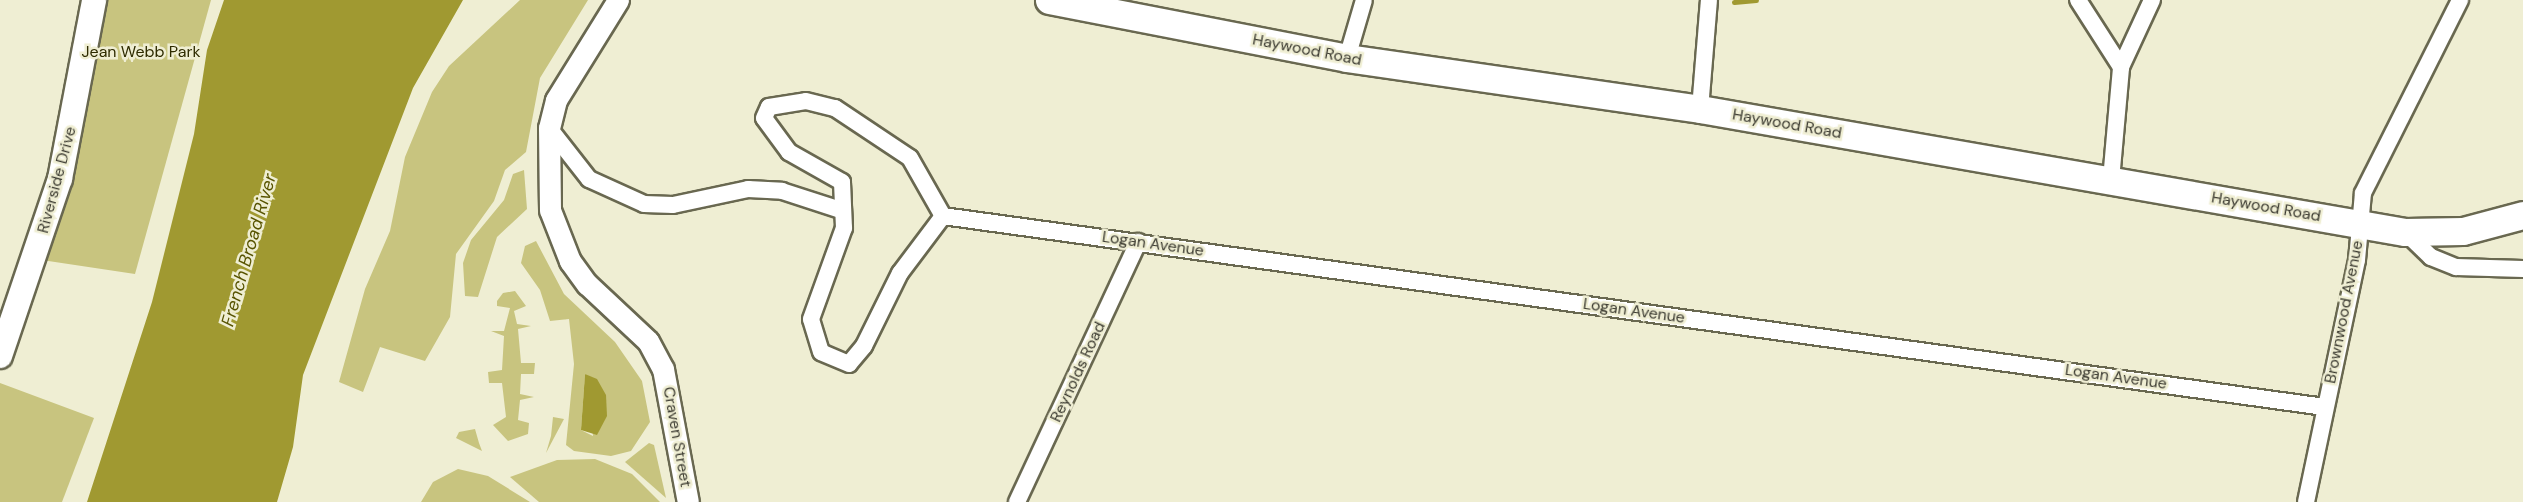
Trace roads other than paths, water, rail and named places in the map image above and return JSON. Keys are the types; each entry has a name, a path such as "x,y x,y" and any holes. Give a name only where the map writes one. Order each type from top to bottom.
{"main road":[{"name":"Riverside Drive","path":"0,356 60,179 94,0"},
{"name":"Haywood Road","path":"1049,0 1347,58 1700,109 2405,232 2463,231 2523,215"}],"street":[{"name":"Craven Street","path":"618,0 563,82 549,128 550,210 560,240 587,284 648,341 663,369 688,502"},
{"path":"1347,58 1364,0"},
{"path":"1700,109 1709,0"},
{"path":"2078,0 2121,67"},
{"path":"2111,180 2121,67 2151,0"},
{"name":"Brownwood Avenue","path":"2306,502 2357,260 2363,193 2460,0"},
{"path":"806,101 836,108 910,158 943,216 900,273 864,346 849,364 821,352 811,319 844,228 841,210 846,198 842,182 782,145 764,118 769,107 806,101"},
{"path":"549,128 589,179 644,204 673,206 748,189 782,191 841,210"},
{"name":"Logan Avenue","path":"943,216 2325,407"},
{"path":"2405,232 2430,257 2456,267 2523,269"},
{"name":"Reynolds Road","path":"1017,502 1138,242"}],"water":[{"name":"French Broad River","path":"224,0 463,0 413,88 303,375 293,447 277,502 87,502 152,302 194,134 207,50"},
{"path":"585,374 597,379 606,395 607,416 597,435 581,430"}],"waterway":[{"path":"1734,2 1756,0"}],"park label":[{"name":"Jean Webb Park","path":"141,52"}]}
